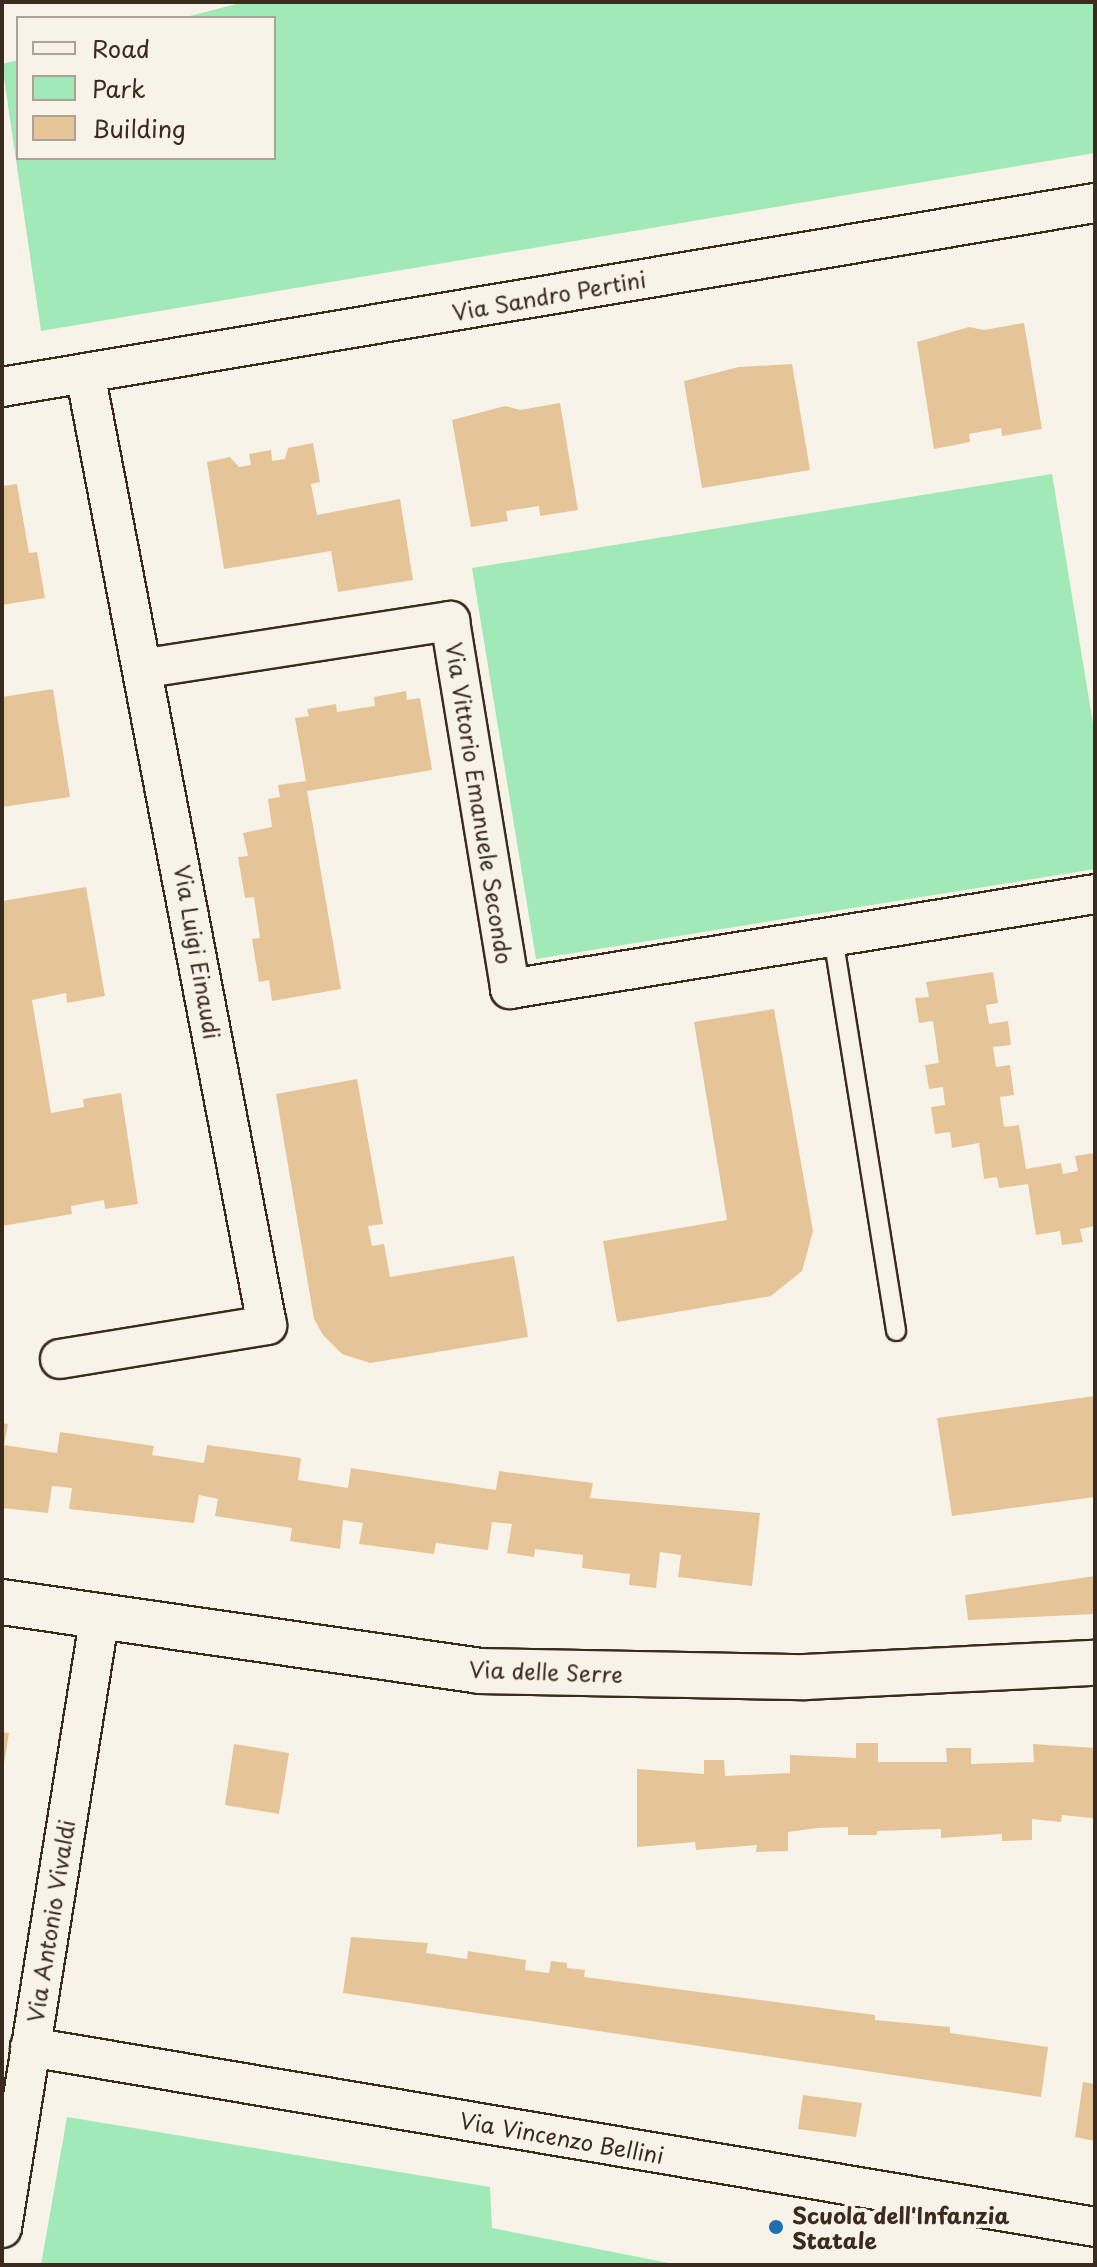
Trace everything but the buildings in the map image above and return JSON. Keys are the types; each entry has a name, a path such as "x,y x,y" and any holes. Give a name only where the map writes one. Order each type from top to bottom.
{"street":[{"name":"Via Sandro Pertini","path":"2,387 1095,203"},
{"name":"Via Luigi Einaudi","path":"60,1359 267,1325 146,668 85,373"},
{"name":"Via Vittorio Emanuele Secondo","path":"146,668 450,621 510,989 1095,894"},
{"name":"Via delle Serre","path":"2,1602 479,1671 805,1677 1095,1663"},
{"name":"Via Antonio Vivaldi","path":"2,2228 100,1615"},
{"name":"Via Vincenzo Bellini","path":"30,2047 1095,2227"}],"lane":[{"path":"833,937 896,1331"}],"green space":[{"path":"244,2 1095,2 1095,153 41,331 16,160 276,160 276,16 190,16"},
{"path":"16,60 16,160 2,64"},
{"path":"1052,474 1095,736 1095,869 536,959 472,568"},
{"path":"67,2117 490,2187 492,2228 679,2265 41,2265"}],"place":[{"name":"Scuola dell'Infanzia Statale","path":"776,2227"}]}
